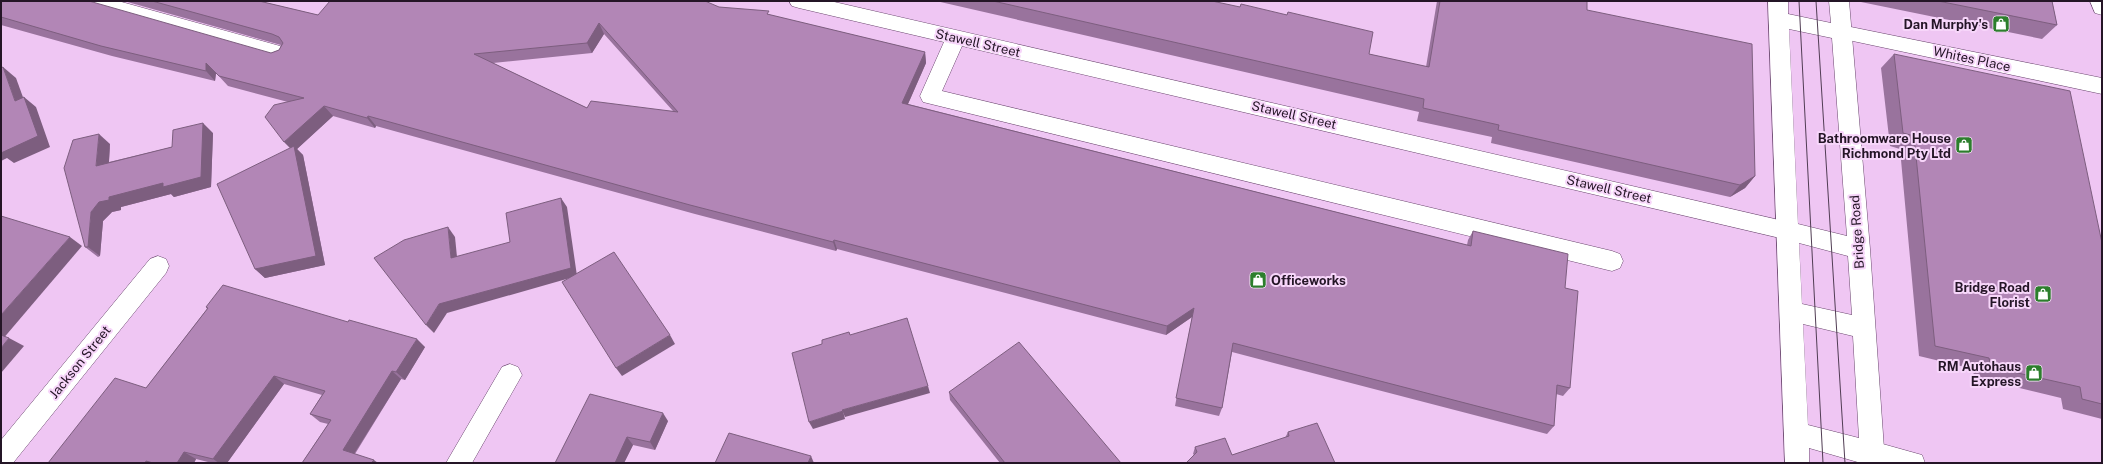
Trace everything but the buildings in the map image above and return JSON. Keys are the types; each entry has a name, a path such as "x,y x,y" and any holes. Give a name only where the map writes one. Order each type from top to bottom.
{"street":[{"path":"92,1 280,54"},
{"path":"146,15 159,1"},
{"name":"Stawell Street","path":"799,1 1788,231 1859,249"},
{"name":"Bridge Road","path":"1839,1 1859,249 1872,458"},
{"path":"2100,1 2102,8"},
{"path":"1778,10 1797,463"},
{"name":"Whites Place","path":"1778,10 1841,32 2102,86"},
{"path":"956,38 930,96 1612,261"},
{"name":"Jackson Street","path":"1,459 158,266"},
{"path":"1790,311 1863,328"},
{"path":"458,463 510,375"},
{"path":"1796,433 1872,458 1913,463"}],"tram line":[{"path":"1799,1 1823,463"},
{"path":"1816,1 1845,463"}],"place":[{"name":"Dan Murphy's","path":"2001,24"},
{"name":"Bathroomware House Richmond Pty Ltd","path":"1964,145"},
{"name":"Officeworks","path":"1258,280"},
{"name":"Bridge Road Florist","path":"2043,294"},
{"name":"RM Autohaus Express","path":"2034,373"}]}
